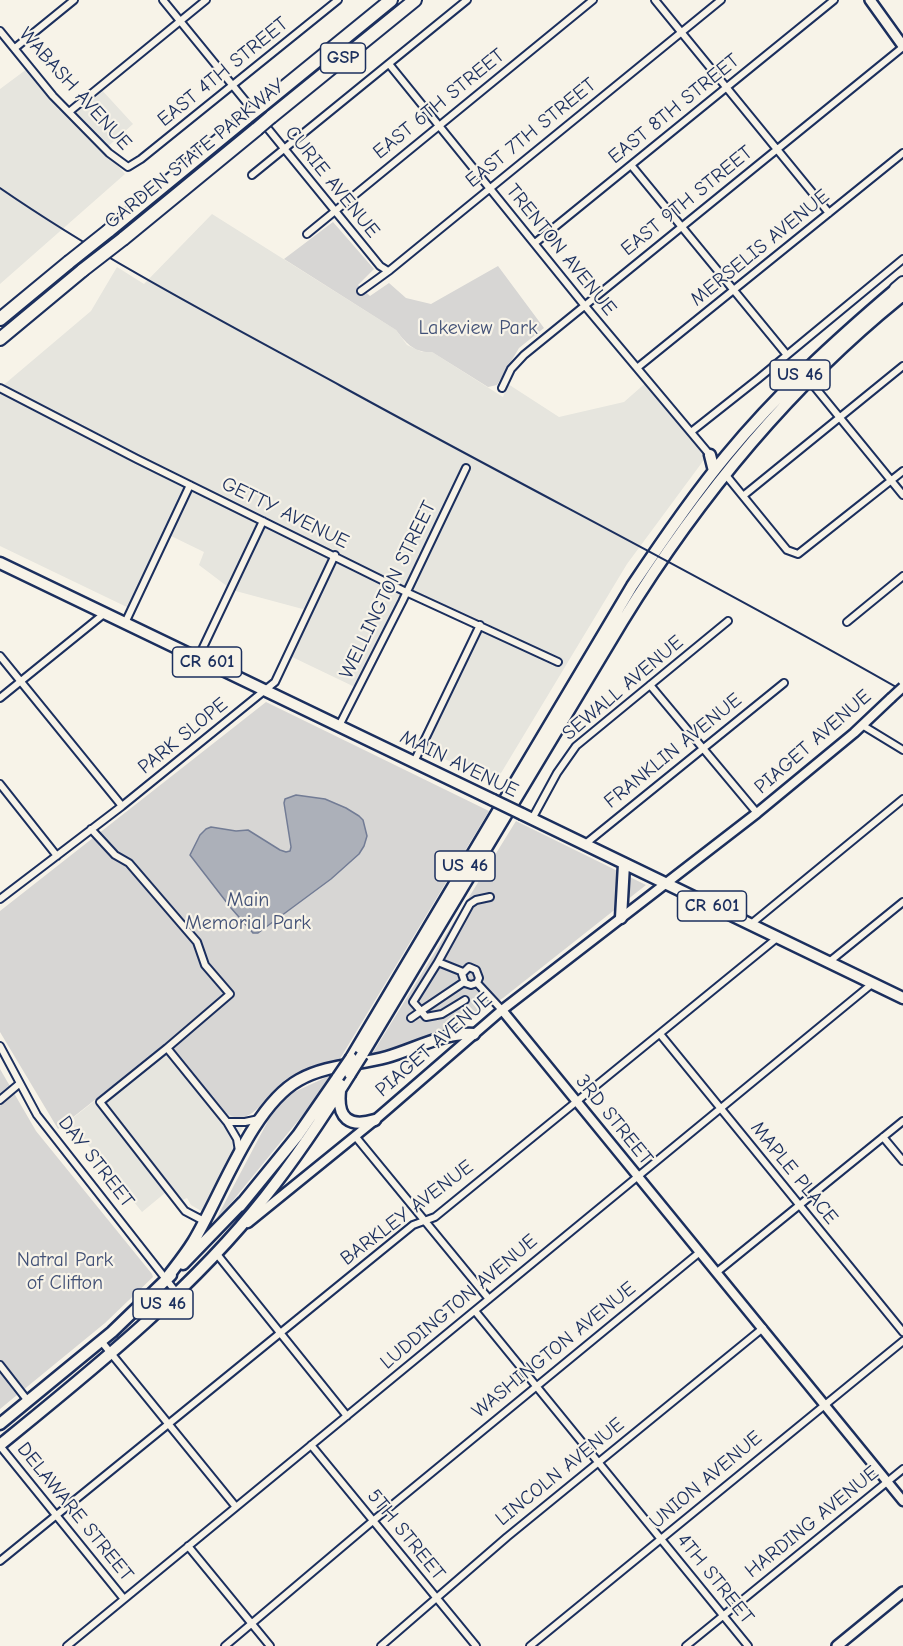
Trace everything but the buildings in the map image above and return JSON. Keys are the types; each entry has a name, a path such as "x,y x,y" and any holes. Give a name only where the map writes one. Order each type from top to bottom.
{"highway":[{"name":"GARDEN STATE PARKWAY","path":"0,319 391,0"},
{"name":"GARDEN STATE PARKWAY","path":"0,339 415,0"}],"main road":[{"path":"870,0 903,47"},
{"name":"US 46","path":"0,1424 101,1341 190,1258 243,1202 298,1135 351,1058 632,586 664,537 719,473 809,380 901,292"},
{"name":"US 46","path":"233,1233 264,1199 341,1090 655,568 747,432 843,334 901,292"},
{"path":"710,454 719,473"},
{"name":"MAIN AVENUE","path":"0,563 903,998"},
{"path":"621,918 624,864"},
{"path":"166,1279 192,1243 259,1119 283,1091 313,1074 386,1057 462,1033 474,1034"},
{"path":"341,1090 341,1110 346,1119 354,1123 375,1120"},
{"path":"216,1253 212,1250 212,1244 243,1202"},
{"name":"PIAGET AVENUE","path":"0,1446 111,1355 216,1253 233,1233"},
{"path":"837,1646 903,1592"}],"street":[{"path":"15,48 74,0"},
{"name":"CURIE AVENUE","path":"163,0 334,211 380,266 388,271"},
{"path":"69,112 206,0"},
{"name":"EAST 4TH STREET","path":"128,167 141,159 337,0"},
{"path":"252,175 467,0"},
{"name":"EAST 6TH STREET","path":"307,234 593,0"},
{"path":"655,0 829,213"},
{"name":"EAST 7TH STREET","path":"362,291 721,0"},
{"name":"EAST 8TH STREET","path":"535,243 834,0"},
{"name":"WABASH AVENUE","path":"0,31 53,96 109,153 128,167"},
{"name":"EAST 9TH STREET","path":"502,388 511,369 524,355 903,47"},
{"name":"TRENTON AVENUE","path":"389,64 585,306 710,454"},
{"name":"MERSELIS AVENUE","path":"637,368 903,153"},
{"path":"631,165 787,355"},
{"path":"691,432 903,258"},
{"path":"743,496 903,366"},
{"path":"809,380 903,495"},
{"name":"GETTY AVENUE","path":"1,389 406,592 558,662"},
{"name":"WELLINGTON STREET","path":"339,726 466,468"},
{"path":"719,473 743,496 787,550 798,554 903,471"},
{"path":"125,623 190,485"},
{"path":"198,658 262,521"},
{"name":"PARK SLOPE","path":"0,899 122,806 275,682 335,555"},
{"path":"847,622 903,576"},
{"path":"0,698 105,613"},
{"name":"SEWALL AVENUE","path":"527,817 576,746 728,621"},
{"path":"414,762 480,625"},
{"path":"0,656 122,806"},
{"name":"FRANKLIN AVENUE","path":"584,845 784,683"},
{"path":"650,685 757,813"},
{"name":"PIAGET AVENUE","path":"233,1233 356,1136 502,1010 757,813 862,725 903,687"},
{"path":"862,725 903,750"},
{"path":"0,784 57,856"},
{"path":"750,925 903,799"},
{"path":"91,829 115,855 129,863 197,942 205,965 230,994 100,1102 185,1211 204,1221"},
{"path":"465,1000 442,1014 426,1017 413,1002 470,904 490,897"},
{"path":"829,962 903,902"},
{"name":"BARKLEY AVENUE","path":"0,1561 413,1225 435,1217 777,938"},
{"path":"438,962 463,972"},
{"path":"464,982 463,972 469,967 474,968 478,972 477,983 502,1010"},
{"path":"464,982 471,985 477,983"},
{"path":"411,1018 464,982"},
{"name":"LUDDINGTON AVENUE","path":"66,1646 873,983"},
{"name":"3RD STREET","path":"502,1010 700,1252"},
{"name":"MAPLE PLACE","path":"660,1034 903,1332"},
{"name":"DAY STREET","path":"0,1046 37,1115 176,1292"},
{"path":"167,1048 227,1122 237,1139 240,1154"},
{"path":"0,1100 19,1084"},
{"path":"227,1122 259,1119"},
{"path":"717,1272 903,1121"},
{"path":"356,1136 489,1299"},
{"path":"883,1137 903,1161"},
{"path":"700,1252 903,1501"},
{"name":"WASHINGTON AVENUE","path":"225,1646 374,1520 700,1252"},
{"path":"216,1253 347,1416"},
{"name":"4TH STREET","path":"475,1311 748,1646"},
{"name":"LINCOLN AVENUE","path":"381,1646 507,1537 763,1328"},
{"path":"101,1341 236,1507"},
{"name":"UNION AVENUE","path":"530,1646 903,1341"},
{"path":"0,1365 28,1401"},
{"name":"5TH STREET","path":"311,1445 476,1646"},
{"name":"DELAWARE STREET","path":"0,1446 124,1599"},
{"name":"HARDING AVENUE","path":"686,1646 903,1469"},
{"path":"188,1546 270,1646"}],"shaded area":[{"path":"31,66 72,112 100,88 133,124 104,150 125,174 0,284 0,89"},
{"path":"212,214 396,330 407,345 422,352 432,352 503,397 508,384 559,417 624,402 649,380 709,453 627,564 495,783 424,749 483,627 407,591 361,690 288,655 310,611 232,590 199,565 204,552 169,535 133,610 0,546 0,388 91,311 117,267 144,284"},
{"path":"296,795 325,799 359,816 363,820 367,836 364,846 359,854 331,879 258,933 253,933 190,855 200,835 211,827 236,831 248,830 280,850 290,851 284,803 285,799"},
{"path":"168,1043 237,1117 249,1116 234,1143 234,1157 203,1212 191,1205 187,1198 173,1204 165,1193 142,1212 69,1121"}],"green space":[{"name":"Lakeview Park","path":"333,222 374,269 358,285 370,296 389,283 406,298 431,304 498,266 544,328 519,348 497,385 488,387 432,352 415,349 396,330 284,259"},
{"name":"Main Memorial Park","path":"266,702 489,811 338,1062 306,1070 288,1078 251,1114 234,1117 224,1111 168,1043 58,1129 0,1032 0,911"},
{"path":"516,821 646,885 503,998 440,1031 372,1054"},
{"name":"Natral Park of Clifton","path":"0,1069 36,1131 153,1277 105,1323 0,1409"},
{"path":"331,1075 319,1095 213,1225 270,1117 288,1095"}],"railway":[{"path":"0,188 83,242 168,292 903,691"}]}
